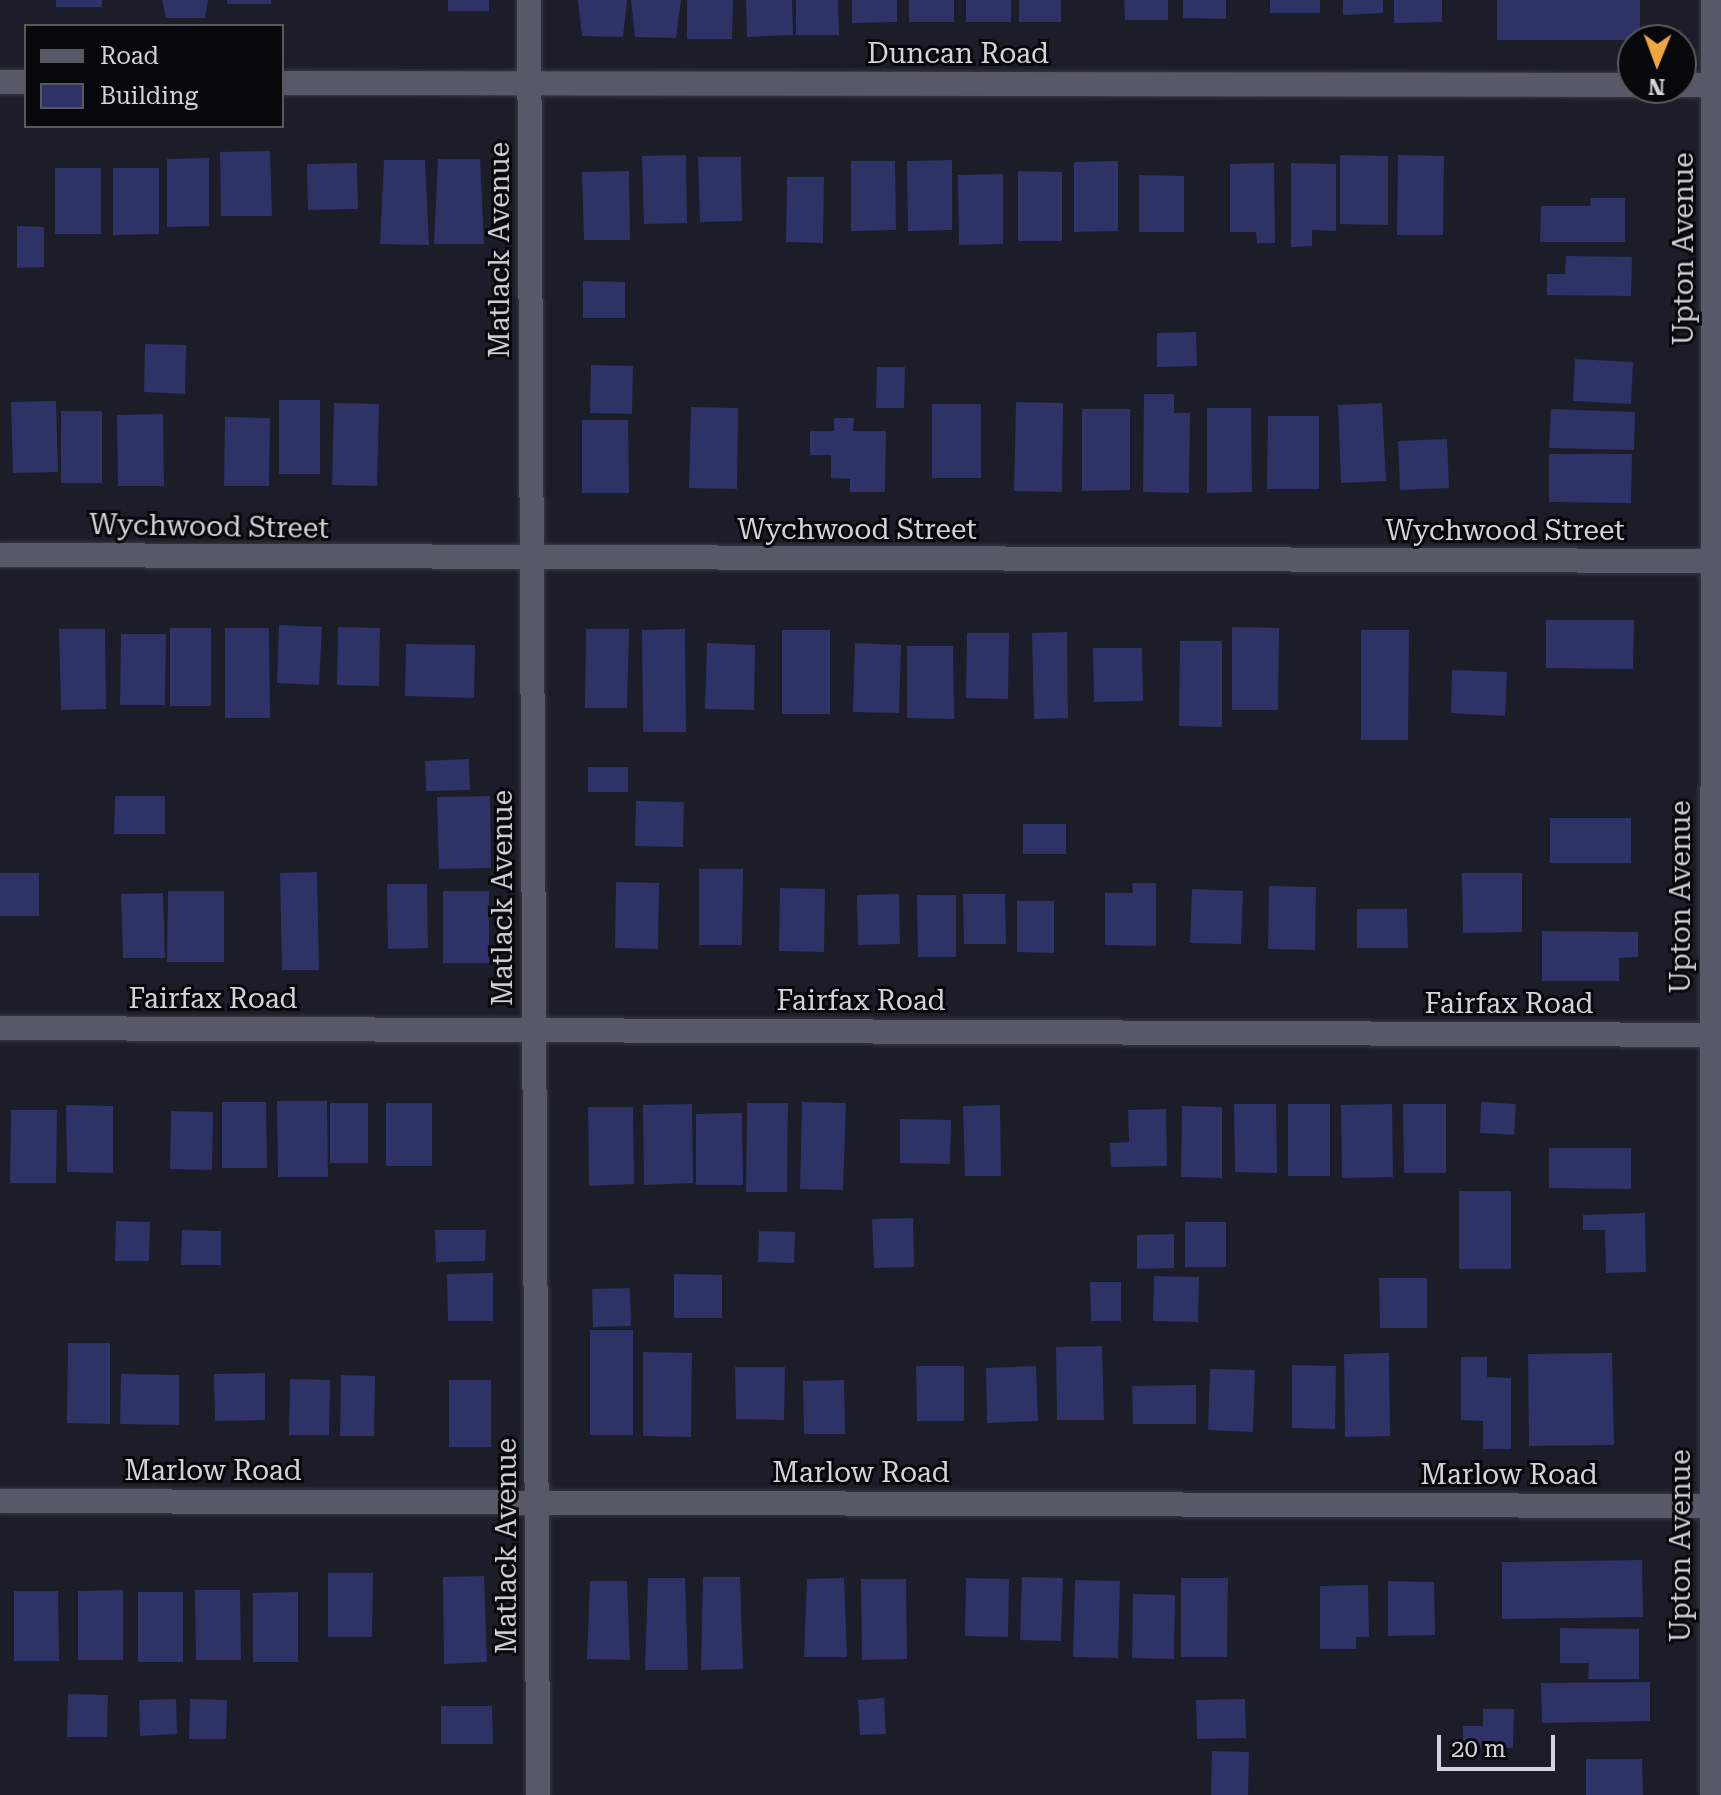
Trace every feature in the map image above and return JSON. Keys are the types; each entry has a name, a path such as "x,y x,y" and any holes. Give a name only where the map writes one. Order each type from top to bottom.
{"street":[{"name":"Matlack Avenue","path":"529,0 538,1795"},
{"name":"Upton Avenue","path":"1712,1795 1716,1506 1717,709 1713,561 1713,0"},
{"path":"0,82 24,82"},
{"name":"Duncan Road","path":"284,83 1617,85"},
{"path":"1697,85 1714,85"},
{"name":"Wychwood Street","path":"0,555 532,560 1713,561"},
{"name":"Fairfax Road","path":"0,1028 1716,1035"},
{"name":"Marlow Road","path":"0,1501 1716,1506"}],"building":[{"path":"56,0 102,0 102,7 56,7"},
{"path":"162,0 208,0 205,18 166,18"},
{"path":"227,0 271,0 271,4 227,4"},
{"path":"448,0 489,0 489,11 448,11"},
{"path":"578,0 627,0 623,37 582,36"},
{"path":"631,0 681,0 676,38 635,37"},
{"path":"687,0 733,0 732,39 687,39"},
{"path":"746,0 792,0 793,35 747,37"},
{"path":"796,0 838,0 839,35 796,35"},
{"path":"852,0 897,0 897,22 852,23"},
{"path":"909,0 954,0 954,22 909,22"},
{"path":"966,0 1011,0 1011,22 966,22"},
{"path":"1019,0 1061,0 1061,22 1019,22"},
{"path":"1124,0 1168,0 1168,20 1125,20"},
{"path":"1183,0 1226,0 1226,19 1183,18"},
{"path":"1270,0 1320,0 1320,13 1270,13"},
{"path":"1343,0 1383,0 1383,13 1343,15"},
{"path":"1394,0 1442,0 1442,22 1394,23"},
{"path":"1497,0 1640,0 1640,24 1617,24 1617,40 1497,40"},
{"path":"270,151 272,216 221,216 220,152"},
{"path":"686,155 687,223 644,224 642,156"},
{"path":"1340,155 1388,156 1388,225 1340,224"},
{"path":"1398,155 1444,156 1443,235 1397,235"},
{"path":"698,157 741,157 742,221 700,222"},
{"path":"209,158 209,226 167,227 167,159"},
{"path":"438,159 480,159 484,244 434,244"},
{"path":"384,160 425,160 429,245 380,244"},
{"path":"952,160 952,230 908,231 907,161"},
{"path":"851,161 895,161 896,230 851,231"},
{"path":"1118,161 1118,231 1074,232 1074,162"},
{"path":"357,163 358,209 308,210 307,164"},
{"path":"1274,163 1275,243 1257,243 1256,232 1230,232 1230,164"},
{"path":"1291,163 1336,164 1336,231 1312,230 1312,246 1291,247"},
{"path":"55,168 101,168 101,234 55,234"},
{"path":"113,168 159,168 159,234 113,235"},
{"path":"629,171 630,240 584,240 582,172"},
{"path":"1018,171 1062,172 1062,241 1018,241"},
{"path":"1003,174 1003,244 959,245 958,175"},
{"path":"1139,175 1184,176 1184,232 1139,232"},
{"path":"787,177 824,177 823,243 786,242"},
{"path":"1590,198 1625,198 1625,242 1540,242 1541,206 1591,206"},
{"path":"17,226 44,227 44,267 17,268"},
{"path":"1566,256 1632,257 1631,296 1547,295 1547,274 1565,274"},
{"path":"583,281 625,282 625,318 583,318"},
{"path":"1196,332 1197,366 1157,367 1157,333"},
{"path":"145,344 186,345 185,394 144,392"},
{"path":"1575,359 1633,362 1631,404 1573,401"},
{"path":"591,365 633,366 632,414 590,413"},
{"path":"877,367 905,367 904,408 876,408"},
{"path":"1144,394 1174,394 1174,413 1190,413 1189,493 1143,492"},
{"path":"279,400 320,400 320,474 279,474"},
{"path":"56,401 58,472 13,473 11,402"},
{"path":"1016,402 1063,403 1062,492 1014,491"},
{"path":"334,403 379,404 377,486 332,485"},
{"path":"1382,403 1386,481 1341,483 1338,405"},
{"path":"932,404 981,404 981,478 932,478"},
{"path":"691,407 738,408 737,489 689,488"},
{"path":"1207,408 1251,408 1252,492 1207,493"},
{"path":"1082,409 1130,409 1130,490 1082,491"},
{"path":"1551,409 1635,412 1634,450 1549,448"},
{"path":"61,411 102,411 102,483 61,483"},
{"path":"163,414 164,486 118,486 117,415"},
{"path":"1268,416 1319,416 1319,489 1267,489"},
{"path":"225,417 270,418 269,486 224,486"},
{"path":"834,418 854,418 853,431 886,431 885,492 850,492 850,479 831,478 831,455 810,455 810,431 834,431"},
{"path":"582,420 628,420 629,493 582,493"},
{"path":"1447,439 1449,488 1400,490 1398,441"},
{"path":"1549,454 1632,454 1631,503 1549,502"},
{"path":"1546,620 1634,620 1633,669 1546,668"},
{"path":"279,625 322,627 319,685 277,683"},
{"path":"338,627 380,628 379,686 337,685"},
{"path":"1232,627 1279,628 1278,710 1232,710"},
{"path":"170,628 211,628 211,706 170,706"},
{"path":"225,628 269,628 270,718 225,718"},
{"path":"59,629 105,629 106,709 61,710"},
{"path":"586,629 629,629 627,708 585,708"},
{"path":"685,629 686,732 643,732 642,630"},
{"path":"782,630 830,630 830,714 782,714"},
{"path":"1361,630 1409,630 1408,740 1361,740"},
{"path":"1067,632 1068,718 1034,719 1032,633"},
{"path":"967,633 1009,633 1008,699 966,698"},
{"path":"121,634 166,634 165,705 120,705"},
{"path":"1180,641 1222,641 1222,727 1179,726"},
{"path":"707,643 755,645 754,710 705,709"},
{"path":"855,643 901,645 899,713 853,712"},
{"path":"406,644 475,645 474,698 405,696"},
{"path":"907,646 953,646 954,719 907,718"},
{"path":"1093,648 1142,648 1143,701 1094,702"},
{"path":"1452,670 1507,672 1505,716 1451,713"},
{"path":"469,759 470,790 426,791 425,761"},
{"path":"588,767 628,767 628,792 588,792"},
{"path":"115,796 165,796 165,834 114,834"},
{"path":"490,796 491,868 439,869 437,797"},
{"path":"636,801 684,802 683,847 635,846"},
{"path":"1550,818 1631,818 1631,863 1550,863"},
{"path":"1023,824 1066,824 1066,854 1023,854"},
{"path":"699,869 743,869 742,945 699,945"},
{"path":"317,872 319,970 282,970 280,873"},
{"path":"0,873 39,873 39,916 0,916"},
{"path":"1462,873 1522,873 1522,932 1463,933"},
{"path":"616,882 659,883 658,949 615,948"},
{"path":"1132,883 1156,883 1156,946 1105,945 1105,893 1133,893"},
{"path":"387,884 427,884 428,948 388,949"},
{"path":"1269,886 1316,887 1315,950 1268,949"},
{"path":"780,888 825,889 824,952 779,951"},
{"path":"1192,889 1243,891 1241,944 1190,943"},
{"path":"168,891 224,891 224,962 167,962"},
{"path":"443,891 489,891 489,963 443,963"},
{"path":"163,893 165,958 123,958 121,894"},
{"path":"899,894 900,944 858,945 857,895"},
{"path":"963,894 1005,894 1006,944 964,944"},
{"path":"917,895 956,895 956,957 918,957"},
{"path":"1017,901 1054,901 1054,953 1017,952"},
{"path":"1357,909 1407,909 1408,948 1357,948"},
{"path":"1542,931 1638,932 1638,957 1619,958 1619,981 1542,981"},
{"path":"277,1101 327,1101 328,1177 278,1177"},
{"path":"222,1102 266,1102 267,1168 222,1168"},
{"path":"802,1102 846,1103 843,1190 800,1189"},
{"path":"1481,1102 1516,1104 1514,1135 1480,1133"},
{"path":"330,1103 368,1103 368,1163 330,1163"},
{"path":"386,1103 432,1103 432,1166 386,1166"},
{"path":"747,1103 788,1103 787,1192 746,1192"},
{"path":"692,1104 693,1183 644,1185 643,1105"},
{"path":"1234,1104 1276,1104 1277,1173 1235,1172"},
{"path":"1288,1104 1330,1104 1330,1176 1288,1176"},
{"path":"1392,1104 1393,1177 1342,1178 1341,1105"},
{"path":"1403,1104 1446,1104 1446,1173 1404,1173"},
{"path":"66,1105 113,1106 113,1173 67,1172"},
{"path":"1000,1105 1001,1176 965,1176 963,1106"},
{"path":"1182,1106 1222,1107 1222,1178 1181,1177"},
{"path":"588,1107 633,1107 634,1184 589,1186"},
{"path":"1166,1109 1167,1166 1111,1167 1110,1143 1129,1142 1128,1110"},
{"path":"11,1110 57,1110 56,1183 10,1183"},
{"path":"171,1111 213,1112 212,1170 170,1169"},
{"path":"742,1113 743,1185 696,1185 696,1114"},
{"path":"900,1119 951,1120 950,1164 900,1163"},
{"path":"1549,1148 1631,1148 1631,1189 1549,1188"},
{"path":"1459,1191 1511,1191 1511,1269 1459,1269"},
{"path":"1645,1213 1646,1272 1606,1273 1605,1230 1583,1230 1583,1215"},
{"path":"913,1218 914,1267 874,1268 872,1219"},
{"path":"116,1221 150,1222 149,1261 115,1261"},
{"path":"1185,1222 1226,1222 1226,1267 1185,1267"},
{"path":"182,1230 221,1231 221,1265 181,1265"},
{"path":"435,1230 486,1230 485,1261 436,1262"},
{"path":"759,1231 795,1232 794,1263 758,1262"},
{"path":"1174,1234 1174,1268 1137,1269 1137,1235"},
{"path":"493,1273 493,1321 448,1321 447,1274"},
{"path":"674,1274 722,1275 722,1318 674,1318"},
{"path":"1154,1276 1199,1277 1198,1322 1153,1321"},
{"path":"1379,1278 1427,1278 1427,1328 1380,1328"},
{"path":"1090,1282 1121,1282 1121,1321 1091,1321"},
{"path":"630,1288 631,1326 593,1327 592,1289"},
{"path":"590,1330 633,1330 633,1435 590,1435"},
{"path":"68,1343 110,1343 110,1424 67,1423"},
{"path":"1102,1346 1104,1420 1057,1420 1056,1347"},
{"path":"643,1352 692,1353 691,1437 643,1436"},
{"path":"1389,1353 1390,1436 1345,1437 1344,1354"},
{"path":"1612,1353 1614,1445 1529,1446 1528,1354"},
{"path":"1461,1357 1487,1357 1487,1377 1511,1378 1511,1449 1483,1449 1483,1421 1461,1420"},
{"path":"1292,1365 1336,1366 1335,1429 1292,1428"},
{"path":"916,1366 964,1366 964,1421 917,1421"},
{"path":"1036,1366 1038,1421 987,1423 986,1368"},
{"path":"735,1367 785,1367 784,1420 736,1419"},
{"path":"1210,1369 1255,1370 1253,1432 1208,1430"},
{"path":"265,1373 265,1420 215,1421 214,1374"},
{"path":"121,1374 179,1375 179,1425 120,1424"},
{"path":"341,1375 375,1376 374,1436 340,1436"},
{"path":"290,1379 330,1380 329,1435 289,1435"},
{"path":"449,1380 491,1380 491,1447 449,1447"},
{"path":"844,1380 845,1434 804,1434 803,1381"},
{"path":"1196,1385 1196,1424 1133,1424 1132,1386"},
{"path":"1642,1560 1643,1617 1502,1619 1502,1562"},
{"path":"328,1573 373,1573 372,1637 328,1637"},
{"path":"484,1576 487,1662 444,1664 443,1577"},
{"path":"703,1577 740,1577 743,1669 701,1670"},
{"path":"1022,1577 1063,1578 1061,1641 1020,1640"},
{"path":"648,1578 685,1578 688,1670 645,1670"},
{"path":"844,1578 847,1657 804,1657 807,1579"},
{"path":"966,1578 1009,1579 1008,1637 965,1636"},
{"path":"1181,1578 1228,1578 1227,1657 1181,1657"},
{"path":"861,1579 906,1579 907,1659 862,1660"},
{"path":"1075,1580 1120,1581 1118,1658 1073,1657"},
{"path":"590,1581 627,1581 630,1660 587,1659"},
{"path":"1388,1581 1434,1582 1435,1635 1388,1636"},
{"path":"1368,1585 1369,1637 1356,1637 1356,1649 1320,1649 1320,1586"},
{"path":"123,1590 123,1660 78,1660 78,1591"},
{"path":"195,1590 240,1590 241,1660 196,1660"},
{"path":"14,1591 58,1591 59,1661 14,1661"},
{"path":"138,1592 183,1592 183,1662 138,1662"},
{"path":"298,1592 298,1662 253,1662 253,1593"},
{"path":"1133,1594 1175,1595 1174,1659 1132,1658"},
{"path":"1560,1628 1639,1629 1639,1679 1588,1679 1589,1663 1560,1663"},
{"path":"1650,1682 1650,1721 1542,1723 1541,1683"},
{"path":"68,1694 108,1695 107,1737 67,1737"},
{"path":"884,1698 886,1734 860,1735 858,1700"},
{"path":"176,1699 177,1734 140,1736 139,1700"},
{"path":"190,1699 227,1700 226,1739 189,1739"},
{"path":"1245,1699 1246,1738 1197,1739 1196,1700"},
{"path":"441,1706 492,1706 493,1744 441,1744"},
{"path":"1483,1709 1514,1709 1513,1748 1463,1748 1463,1726 1483,1726"},
{"path":"1212,1751 1249,1752 1248,1795 1211,1795"},
{"path":"1586,1759 1642,1759 1643,1795 1586,1795"}]}
